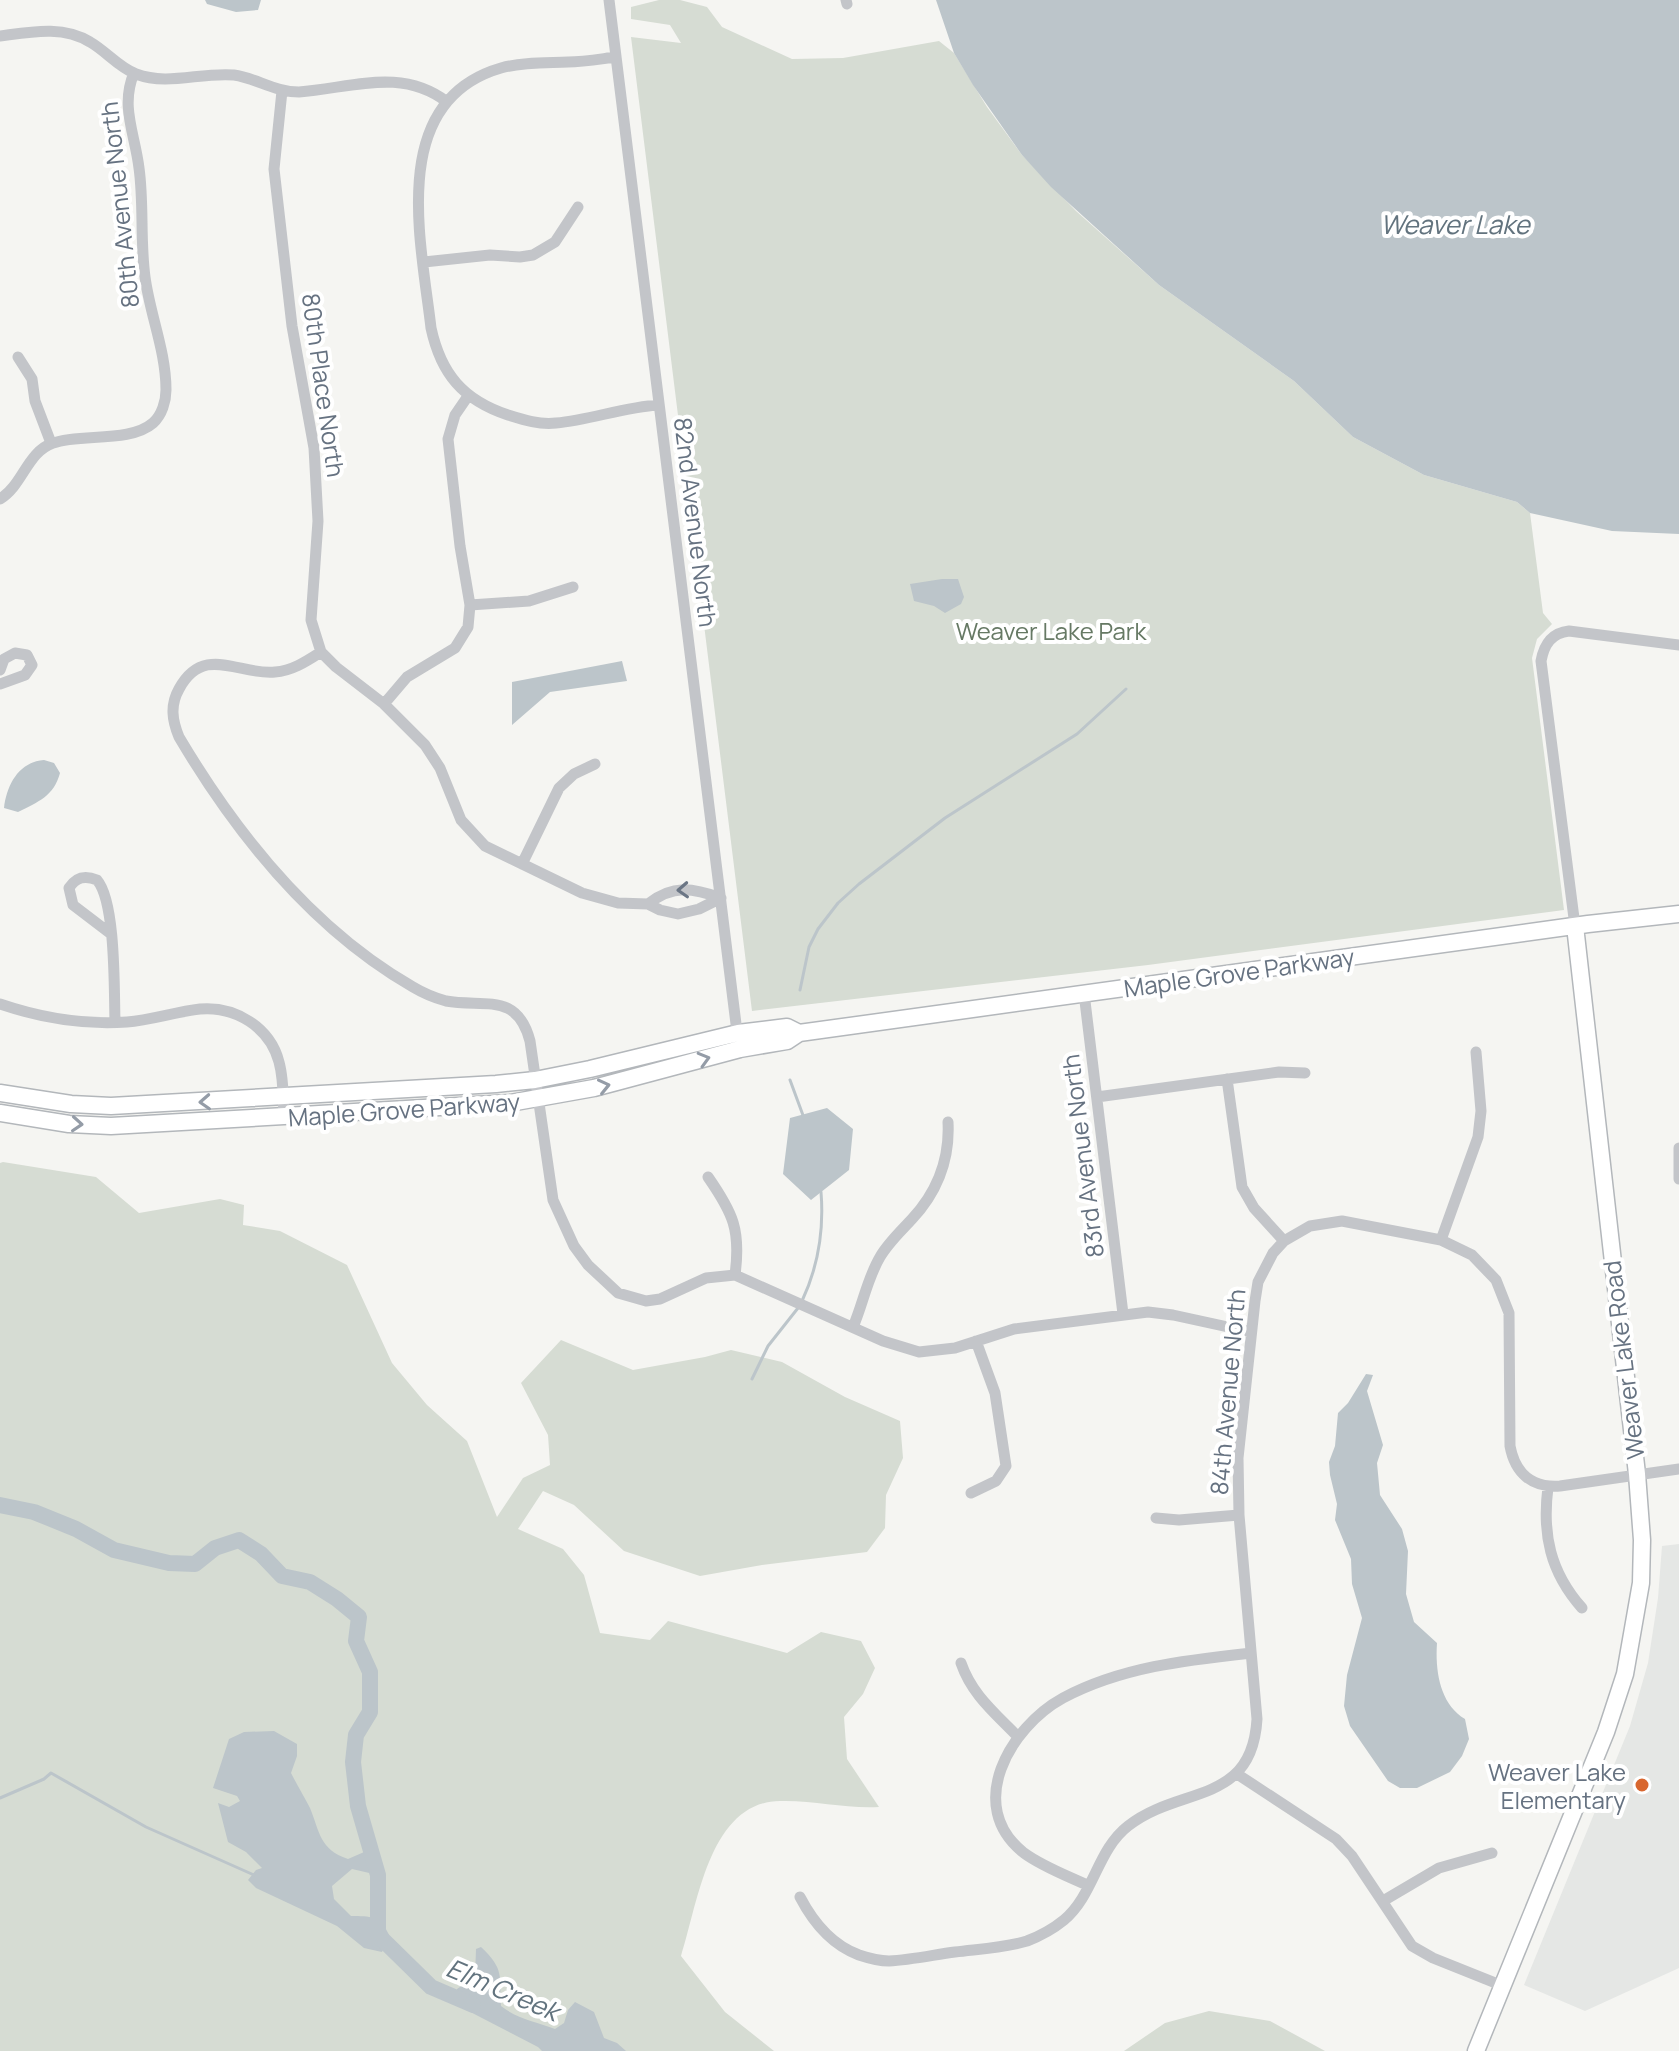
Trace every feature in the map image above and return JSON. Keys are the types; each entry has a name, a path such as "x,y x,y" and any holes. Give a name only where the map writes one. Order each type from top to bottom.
{"main road":[{"name":"Maple Grove Parkway","path":"0,1113 69,1124 111,1126 496,1104 642,1077 739,1041 787,1027 799,1033 1679,914"},
{"name":"Weaver Lake Road","path":"1476,2051 1606,1732 1625,1674 1641,1583 1642,1540 1637,1474 1575,926"},
{"name":"Maple Grove Parkway","path":"0,1093 71,1104 111,1106 535,1080 739,1041"}],"street":[{"name":"82nd Avenue North","path":"609,0 739,1041"},
{"path":"0,36 45,31 71,34 90,42 134,73 164,79 236,75 282,91 314,91 404,81 428,89 447,102"},
{"path":"616,57 502,68 468,83 447,102 430,129 423,153 417,207 435,347 444,366 468,396 498,411 544,423 659,405"},
{"name":"80th Avenue North","path":"51,443 132,432 152,423 162,409 166,389 143,263 141,181 127,108 128,88 134,73"},
{"name":"80th Place North","path":"282,91 274,169 292,326 314,448 318,521 311,620 321,652"},
{"path":"424,262 490,255 533,255 555,242 578,207"},
{"path":"0,499 17,485 33,457 51,443 35,401 32,379 18,357"},
{"path":"384,704 407,677 455,648 468,627 470,605 448,439 455,415 468,396"},
{"path":"470,605 529,601 573,587"},
{"name":"Weaver Lake Road","path":"1575,926 1541,661 1546,644 1557,633 1569,631 1679,645"},
{"path":"721,898 699,909 678,914 648,904 618,903 599,899 500,855 471,834 461,820 432,754 384,704 321,652 278,672 221,664 202,667 192,672 175,695 173,723 179,737 231,820 288,885 332,927 371,959 429,995 447,1001 498,1003 513,1012 527,1032 553,1200 574,1246 606,1284 618,1293 646,1301 674,1294 706,1278 735,1275 900,1348 919,1352 955,1348 1014,1329 1148,1312 1251,1332"},
{"path":"0,670 4,659 15,653 27,655 32,665 25,675 0,684"},
{"path":"522,864 559,788 574,774 595,764"},
{"path":"111,934 73,905 69,888 73,882 89,877 103,887 111,934 115,1022"},
{"path":"648,904 668,891 679,889 697,890 721,898"},
{"name":"83rd Avenue North","path":"1084,993 1123,1314"},
{"path":"0,1004 71,1021 115,1022 211,1008 242,1016 266,1036 276,1051 281,1066 284,1117"},
{"path":"1441,1240 1478,1137 1481,1111 1476,1052"},
{"path":"1097,1097 1279,1072 1305,1073"},
{"path":"1227,1079 1242,1187 1254,1208 1284,1241 1310,1226 1342,1221 1441,1240 1478,1261 1496,1280 1504,1296 1510,1330 1510,1446 1513,1459 1526,1477 1548,1487 1679,1469"},
{"path":"853,1327 881,1255 929,1199 939,1181 948,1150 948,1122"},
{"path":"1679,1148 1679,1179"},
{"path":"708,1177 736,1225 735,1275"},
{"name":"84th Avenue North","path":"1237,1774 1253,1748 1257,1733 1239,1515 1238,1458 1258,1282 1273,1253 1284,1241"},
{"path":"971,1493 996,1481 1006,1466 995,1393 976,1341"},
{"path":"1548,1487 1546,1530 1550,1552 1558,1574 1582,1608"},
{"path":"1156,1518 1179,1520 1239,1515"},
{"path":"1089,1886 1024,1853 1003,1826 995,1791 1005,1757 1018,1737 1046,1709 1061,1699 1111,1679 1169,1663 1251,1653"},
{"path":"961,1663 975,1694 1018,1737"},
{"path":"800,1897 813,1922 841,1945 855,1954 886,1961 1028,1940 1064,1920 1079,1905 1114,1840 1126,1828 1153,1811 1224,1784 1237,1774 1336,1839 1352,1856 1412,1946 1433,1958 1503,1986"},
{"path":"1383,1901 1439,1868 1492,1853"}],"shaded area":[{"name":"Weaver Lake Elementary","path":"1679,1544 1679,1968 1585,2011 1524,1985 1630,1726 1648,1663 1662,1546"}],"green space":[{"name":"Weaver Lake Park","path":"659,0 680,0 707,7 722,27 792,59 843,58 939,41 954,53 987,107 1022,155 1076,211 1159,285 1294,381 1353,437 1424,475 1517,502 1530,513 1543,613 1552,624 1537,639 1532,658 1564,910 1148,965 752,1011 631,37 681,43 670,25 631,19 631,7"},
{"path":"0,1163 96,1177 139,1213 220,1199 244,1205 243,1225 280,1231 347,1265 392,1363 427,1405 467,1441 497,1517 523,1478 550,1465 548,1435 521,1383 561,1340 633,1370 731,1350 782,1362 845,1397 900,1421 903,1458 886,1495 885,1528 867,1552 700,1576 624,1551 574,1505 543,1491 518,1529 563,1549 584,1575 600,1633 650,1640 668,1621 787,1653 821,1632 861,1641 875,1668 863,1694 844,1717 847,1759 879,1807 780,1801 756,1806 737,1818 710,1859 681,1956 725,2012 774,2051 0,2051"},
{"path":"1209,2011 1270,2021 1325,2051 1124,2051 1165,2023"}],"water":[{"path":"205,0 261,0 258,10 236,12 207,4"},
{"name":"Weaver Lake","path":"936,0 1679,0 1679,534 1612,531 1530,513 1517,502 1424,475 1353,437 1294,381 1159,285 1051,187 1022,155 973,85 954,53"},
{"path":"958,579 964,597 961,604 945,613 934,606 914,601 910,584"},
{"path":"622,661 627,681 550,692 512,725 512,682"},
{"path":"44,760 54,763 60,773 49,793 18,812 4,808 11,783 21,770"},
{"path":"827,1108 853,1129 849,1170 811,1200 783,1174 790,1118"},
{"path":"1366,1374 1373,1375 1367,1391 1383,1445 1377,1463 1380,1495 1402,1529 1408,1551 1406,1594 1414,1622 1437,1643 1441,1686 1450,1705 1465,1719 1469,1739 1462,1756 1450,1772 1417,1788 1400,1788 1388,1781 1350,1726 1344,1706 1347,1675 1362,1618 1352,1584 1351,1559 1335,1520 1337,1504 1329,1462 1335,1446 1338,1413"},
{"path":"274,1731 297,1744 297,1756 291,1773 326,1845 348,1859 371,1849 378,1875 352,1869 332,1886 334,1899 351,1916 369,1917 382,1924 389,1935 382,1952 364,1948 337,1926 256,1888 248,1880 262,1868 246,1852 228,1842 218,1803 229,1807 240,1801 237,1796 213,1788 229,1739 244,1732"},
{"path":"481,1947 497,1968 501,2006 555,2029 564,2023 568,2010 575,2002 594,2012 604,2038 626,2051 542,2051 453,2003 457,1989 475,1977 476,1949"}],"waterway":[{"path":"800,990 809,947 838,903 945,818 1077,734 1126,689"},
{"path":"790,1080 804,1118"},
{"path":"802,1301 819,1248 821,1192"},
{"path":"752,1379 768,1346 798,1308"},
{"name":"Elm Creek","path":"0,1505 34,1512 76,1529 114,1550 169,1563 195,1564 215,1548 239,1540 261,1554 282,1576 310,1582 359,1617 356,1641 370,1672 370,1712 356,1735 353,1762 358,1806 378,1875 378,1935 431,1987 473,2005"},
{"path":"0,1798 51,1773 146,1827 254,1875"}],"place":[{"name":"Weaver Lake Elementary","path":"1642,1785"}]}
